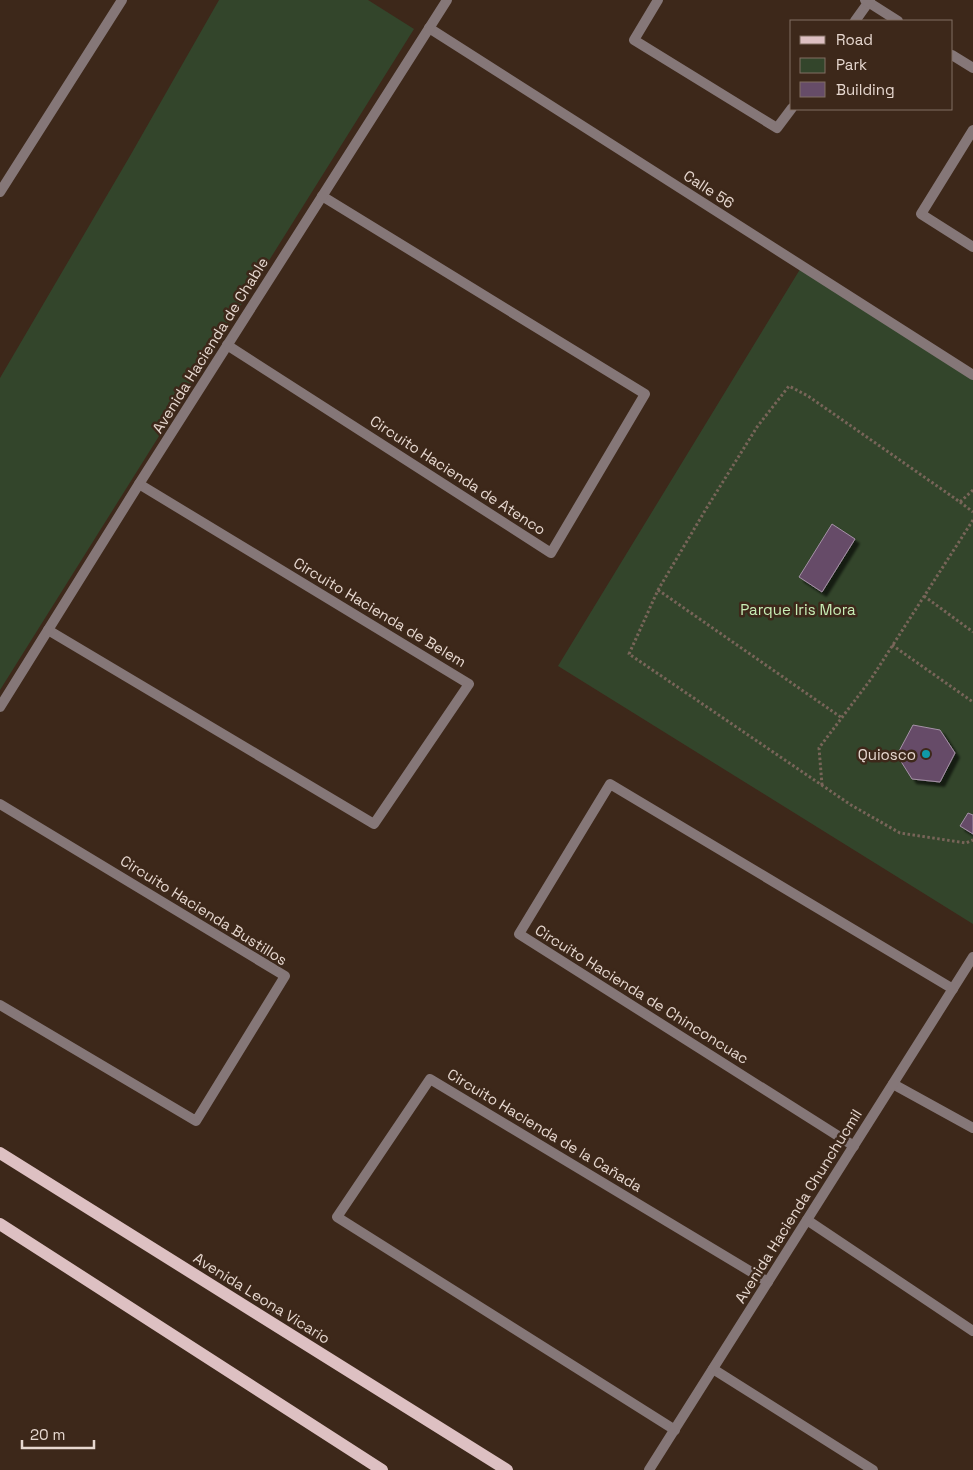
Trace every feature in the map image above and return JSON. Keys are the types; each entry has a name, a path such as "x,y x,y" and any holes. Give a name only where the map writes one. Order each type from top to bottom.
{"main road":[{"name":"Avenida Leona Vicario","path":"0,1153 507,1470"},
{"path":"0,1224 382,1470"}],"street":[{"path":"0,192 122,0"},
{"name":"Avenida Hacienda de Chable","path":"0,707 139,484 447,0"},
{"path":"658,0 634,40 777,128 790,110"},
{"path":"856,20 868,1 896,20"},
{"name":"Calle 56","path":"429,28 973,375"},
{"path":"953,56 973,68"},
{"path":"973,130 921,214 973,247"},
{"name":"Circuito Hacienda de Atenco","path":"227,345 551,553 645,394 322,196"},
{"name":"Circuito Hacienda de Belem","path":"48,630 374,824 470,684 139,484"},
{"name":"Circuito Hacienda de Chinconcuac","path":"854,1146 519,934 610,784 953,989"},
{"name":"Circuito Hacienda Bustillos","path":"0,804 285,976 196,1121 0,1005"},
{"name":"Avenida Hacienda Chunchucmil","path":"650,1470 973,957"},
{"name":"Circuito Hacienda de la Cañada","path":"675,1430 337,1217 430,1079 768,1282"},
{"path":"893,1084 973,1128"},
{"path":"807,1220 973,1331"},
{"path":"713,1369 873,1470"}],"path":[{"path":"973,512 808,396 790,386 757,427 658,590 629,654 851,806 900,832 966,843 973,840"},
{"path":"960,502 973,490"},
{"path":"822,786 819,748 871,679 973,520"},
{"path":"658,590 842,718"},
{"path":"924,596 973,632"},
{"path":"892,645 973,702"}],"green space":[{"path":"219,0 368,0 414,29 0,690 0,378"},
{"name":"Parque Iris Mora","path":"802,266 973,375 973,924 558,666"}],"building":[{"path":"832,524 855,539 822,592 799,577"},
{"name":"Quiosco","path":"913,725 940,730 955,753 940,782 912,779 897,755"},
{"path":"968,813 973,815 973,834 960,826"}],"place":[{"name":"Quiosco","path":"926,754"}]}
